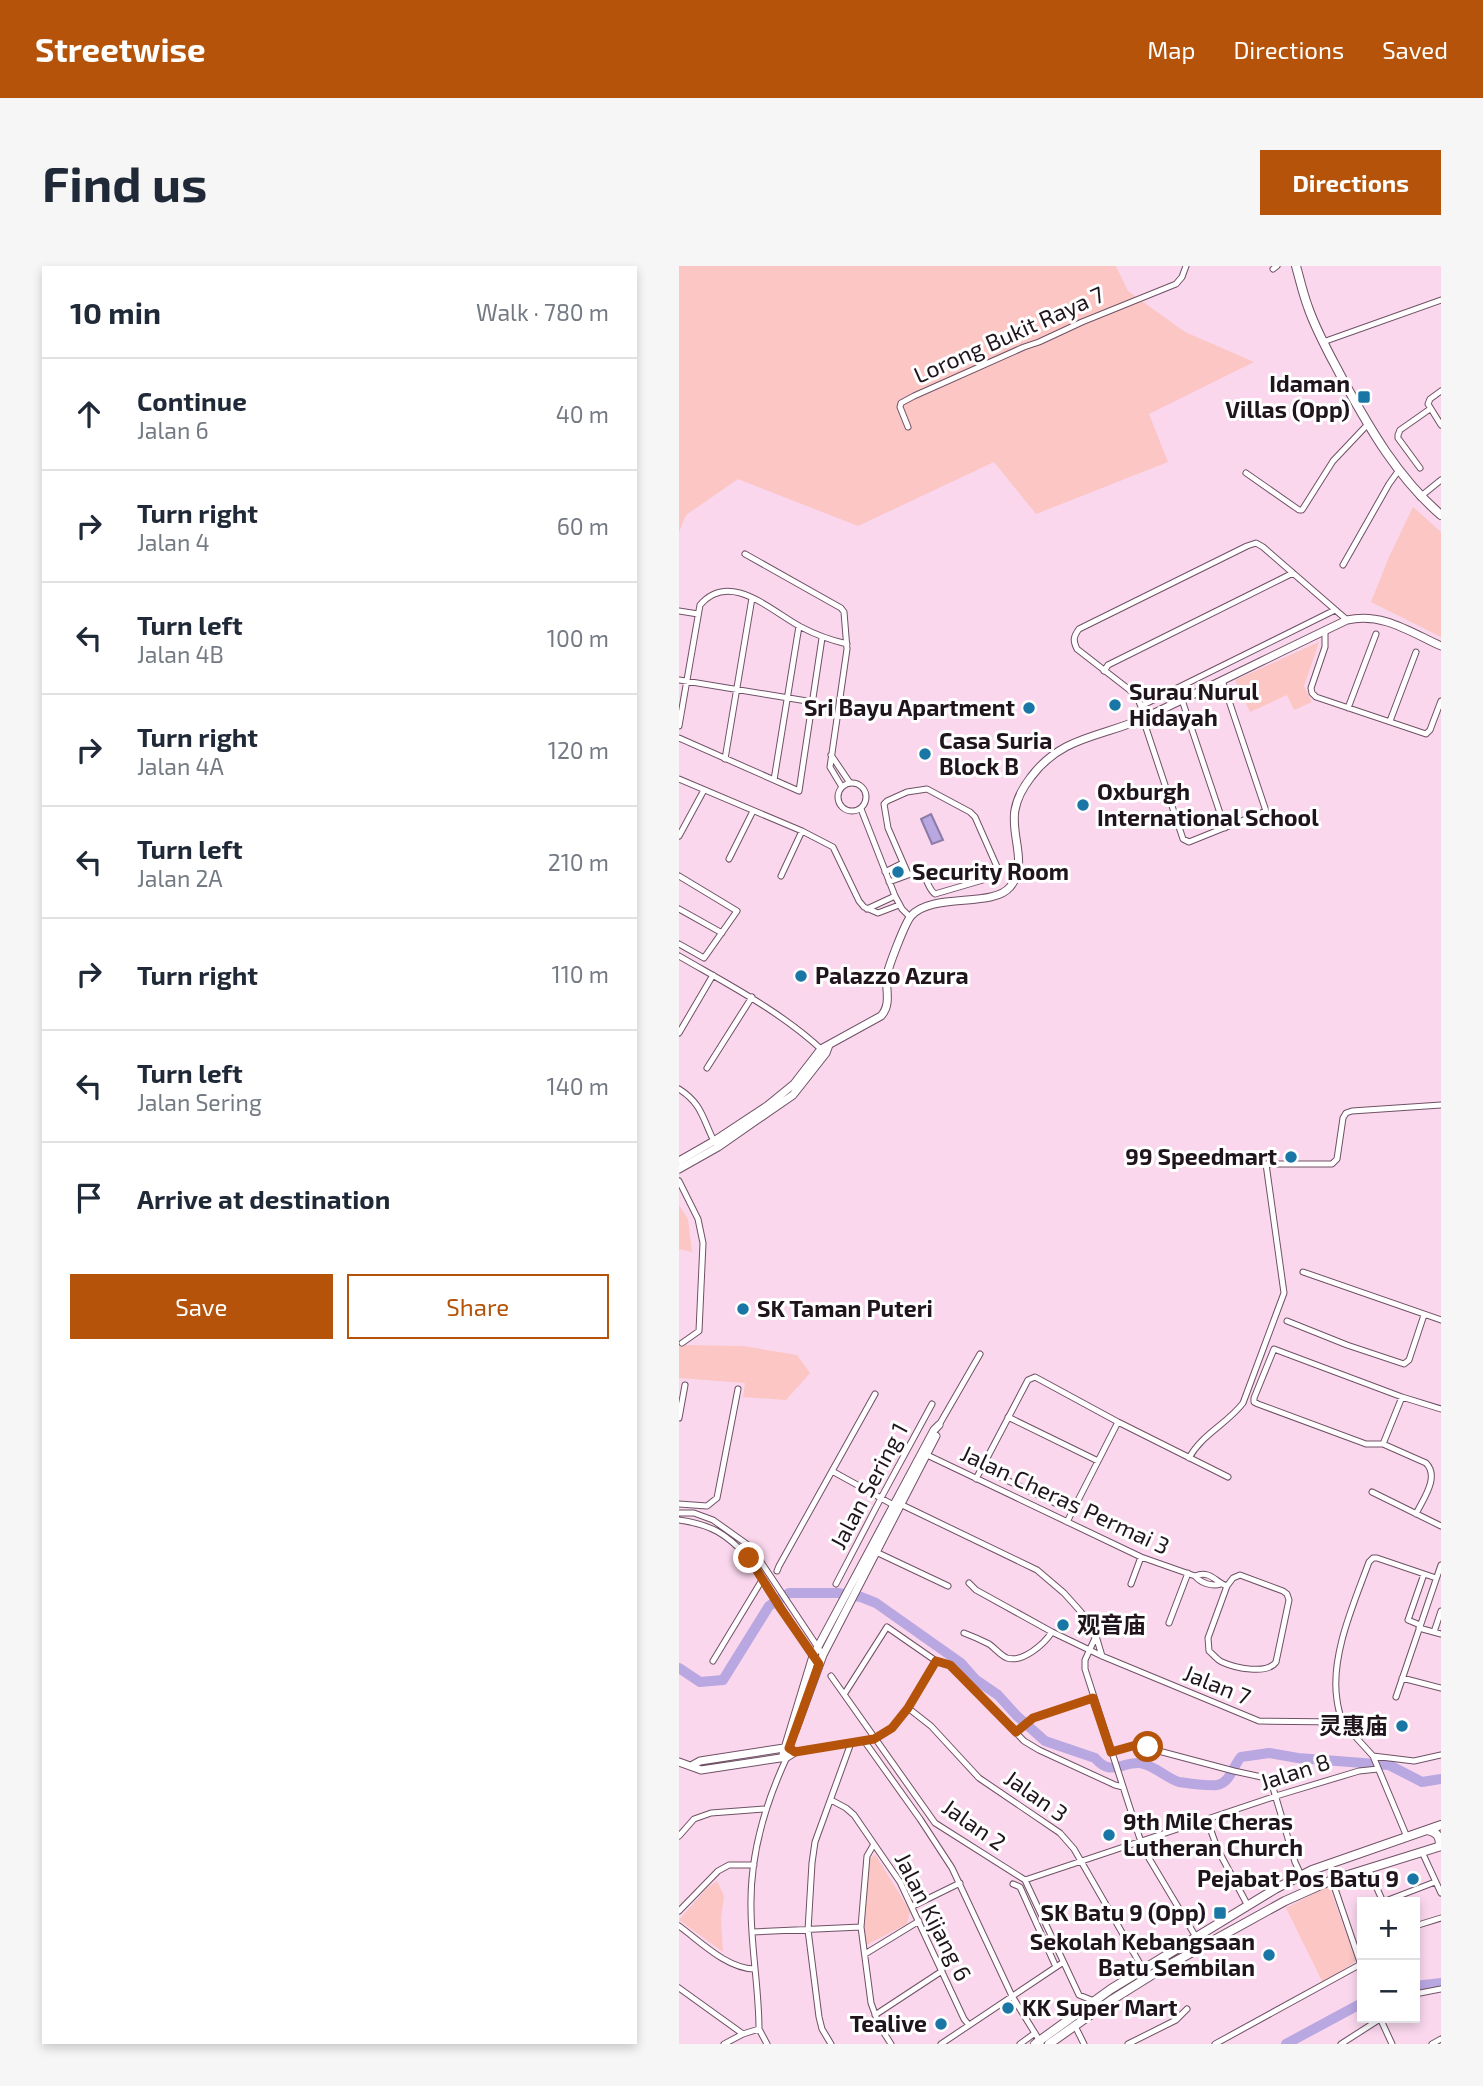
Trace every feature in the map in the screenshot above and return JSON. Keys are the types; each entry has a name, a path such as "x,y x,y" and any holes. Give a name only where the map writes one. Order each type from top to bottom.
{"main road":[{"path":"1296,266 1308,308 1323,342 1368,424 1420,497 1441,515"},
{"path":"1049,2044 1093,2000 1247,1904 1301,1875 1441,1825"},
{"path":"1038,2040 1285,1901 1332,1880 1441,1846 1436,1833 1427,1830"}],"street":[{"name":"Lorong Bukit Raya 7","path":"908,427 899,407 901,403 1024,347 1175,284 1186,266"},
{"path":"1323,342 1441,300"},
{"path":"1441,391 1430,399 1428,404 1441,425"},
{"path":"1420,468 1398,435 1430,409"},
{"path":"1246,473 1299,510 1303,510 1333,461 1368,424"},
{"path":"1343,565 1399,470"},
{"path":"1420,497 1441,480"},
{"path":"1222,680 1266,811 1189,842 1183,839 1137,698 1077,649 1073,642 1074,635 1079,629 1256,543 1347,620"},
{"path":"745,554 844,612 847,644 830,767 842,787"},
{"path":"1104,671 1108,665 1293,573"},
{"path":"679,726 700,605 706,597 714,593 724,590 746,594 823,638 847,644"},
{"path":"725,759 752,598"},
{"path":"1141,706 1335,610"},
{"path":"679,611 698,614"},
{"path":"679,1169 794,1084 826,1049 886,1011 887,977 910,917 933,905 993,896 1010,889 1019,863 1014,822 1015,809 1022,790 1047,759 1070,743 1144,718 1347,620 1378,618 1441,646"},
{"path":"774,780 799,626"},
{"path":"1325,630 1325,647 1311,688 1311,693 1316,697 1426,734 1441,701"},
{"path":"1348,708 1375,634"},
{"path":"679,738 799,791 823,638"},
{"path":"1390,721 1416,652"},
{"path":"679,680 813,702"},
{"path":"1182,700 1224,828"},
{"path":"831,755 850,783"},
{"path":"679,779 802,831 833,847 859,901 867,909 879,913 899,905"},
{"path":"850,783 859,784 866,792 866,801 861,809 852,811 843,808 838,800 839,791 850,783"},
{"path":"889,882 919,871 925,875 931,891 935,894 993,877 998,869 975,817 927,789 907,792 884,804 888,828 908,874"},
{"path":"679,835 704,790"},
{"path":"861,809 899,905 910,917"},
{"path":"729,859 753,811"},
{"path":"781,876 802,831"},
{"path":"885,872 903,863"},
{"path":"679,876 737,911 704,958 679,944"},
{"path":"867,909 895,896"},
{"path":"679,909 722,933"},
{"path":"679,956 752,997 826,1049"},
{"path":"679,1033 713,975"},
{"path":"708,1068 752,997"},
{"path":"679,1090 699,1107 716,1144"},
{"path":"1189,1458 1197,1444 1243,1403 1284,1293 1266,1164 1332,1164 1337,1159 1346,1113 1441,1105"},
{"path":"679,1161 716,1144"},
{"path":"679,1181 698,1219 703,1244 699,1331 682,1343"},
{"path":"1303,1272 1441,1320"},
{"path":"1287,1321 1404,1364 1409,1360 1424,1315"},
{"path":"1416,1514 1434,1476 1426,1463 1383,1444 1366,1444 1254,1402 1254,1398 1274,1349 1441,1409"},
{"path":"789,1749 813,1657 820,1651 924,1454 934,1430 980,1354"},
{"path":"976,1479 1028,1380 1035,1377 1228,1477"},
{"path":"679,1418 685,1385"},
{"path":"679,1504 707,1506 717,1498 739,1388"},
{"path":"777,1571 874,1394"},
{"path":"1383,1444 1402,1397"},
{"name":"Jalan Sering 1","path":"836,1584 932,1404"},
{"path":"1009,1417 1098,1461"},
{"path":"1067,1522 1115,1433 1118,1422"},
{"name":"Jalan Cheras Permai 3","path":"924,1454 1141,1557 1195,1576 1213,1576 1224,1585"},
{"path":"981,1468 1072,1511"},
{"path":"832,1471 881,1498 1037,1570 1072,1600 1095,1636 1103,1656"},
{"path":"1372,1492 1441,1526"},
{"path":"856,1582 876,1552 897,1505"},
{"path":"679,1513 694,1513 713,1520 751,1547 781,1609 819,1664"},
{"path":"679,1520 709,1526 725,1535 749,1558 786,1603 820,1651 819,1664 765,1810 754,1865 751,1904 754,1969 759,2029 767,2044"},
{"path":"876,1552 948,1586"},
{"path":"1131,1584 1141,1557"},
{"path":"1408,1837 1373,1756 1342,1722 1336,1697 1337,1667 1346,1626 1369,1562 1373,1558 1436,1578"},
{"path":"1396,1697 1441,1566"},
{"path":"1169,1623 1188,1573"},
{"path":"1424,1574 1408,1620 1441,1634"},
{"path":"1240,1575 1287,1594 1289,1600 1273,1667 1249,1670 1221,1662 1209,1651 1208,1638 1224,1585 1240,1575"},
{"path":"713,1661 766,1579"},
{"name":"Jalan 7","path":"969,1583 976,1590 1052,1632 1259,1721 1342,1722"},
{"path":"1434,1632 1441,1611"},
{"path":"845,1693 887,1627 936,1661 950,1665 1024,1741 1115,1786 1123,1787"},
{"path":"964,1633 989,1644 1010,1659 1036,1650 1052,1632"},
{"path":"1095,1636 1085,1660 1085,1669 1140,1841 1196,1937"},
{"path":"691,1766 701,1761 874,1739 892,1728 908,1708 936,1661"},
{"name":"Jalan 2","path":"831,1676 935,1823 1025,1880"},
{"path":"1402,1678 1441,1688"},
{"path":"1016,1732 1028,1721 1093,1698"},
{"name":"Jalan 3","path":"908,1708 931,1726 979,1778 1061,1833 1075,1849 1143,1969"},
{"path":"865,1742 920,1819 960,1883 1012,1996 1038,2040 1020,2044"},
{"path":"831,2044 822,2029 819,2017 808,1930 815,1842 851,1743"},
{"path":"1111,1752 1136,1745 1271,1781 1301,1875"},
{"path":"1373,1756 1414,1761 1441,1755"},
{"path":"679,1762 701,1770 784,1760"},
{"name":"Jalan 8","path":"1025,1880 1276,1796 1377,1768"},
{"name":"Jalan Kijang 6","path":"831,1800 854,1815 900,1882 969,2025"},
{"path":"679,1836 694,1819 711,1814 765,1810"},
{"path":"1207,1821 1218,1850 1247,1904"},
{"path":"874,1844 867,1856 861,1927 871,2003 891,2044"},
{"path":"1422,1852 1441,1893"},
{"path":"679,1912 718,1871 729,1865 754,1865"},
{"path":"1368,1868 1381,1897"},
{"path":"1025,1880 1079,1995 1093,2000"},
{"path":"1332,1880 1360,1960"},
{"path":"1396,1897 1435,1882"},
{"path":"913,1906 960,1883"},
{"path":"1013,1884 1020,1887 1056,1966"},
{"path":"1420,1924 1441,1918"},
{"path":"865,1954 919,1921"},
{"path":"679,1926 731,1964 743,1969 754,1969"},
{"path":"752,1932 861,1927"},
{"path":"941,2044 1062,1963"},
{"path":"1215,2044 1357,1969"},
{"path":"876,2015 942,1971"},
{"path":"679,1988 743,2034"},
{"path":"1420,1993 1441,1989"},
{"path":"1128,2044 1176,2020 1187,2009"},
{"path":"1072,2023 1084,2044"},
{"path":"1341,2044 1372,2023"},
{"path":"1382,2023 1392,2044"},
{"path":"724,2044 759,2029"},
{"path":"954,2035 960,2044"},
{"path":"1431,2044 1441,2039"}],"shaded area":[{"path":"679,266 1116,266 1128,291 1185,332 1254,362 1149,414 1168,462 1036,514 994,462 858,526 738,479 686,515 679,532"},
{"path":"1413,507 1441,532 1441,637 1371,602"},
{"path":"1319,642 1304,686 1312,702 1294,710 1287,695 1250,712 1235,680"},
{"path":"931,814 943,840 932,844 921,819"},
{"path":"679,1205 688,1219 692,1252 679,1249"},
{"path":"679,1345 743,1346 797,1355 810,1373 786,1400 743,1397 745,1383 679,1378"},
{"path":"875,1854 910,1911 907,1924 866,1945 864,1927 870,1859"},
{"path":"717,1881 724,1896 721,1919 723,1952 679,1920 706,1889"},
{"path":"1329,1886 1356,1961 1323,1983 1286,1908"}],"waterway":[{"path":"679,1668 700,1682 723,1680 769,1606 789,1593 838,1593 876,1603 961,1663 976,1680 998,1695 1045,1741 1095,1758 1106,1767 1140,1763 1179,1782 1217,1785 1228,1778 1241,1757 1269,1753 1389,1765 1422,1782 1441,1779"},
{"path":"1420,1985 1441,1983"},
{"path":"1286,2044 1357,2006"}],"place":[{"name":"Idaman Villas (Opp)","path":"1364,397"},
{"name":"Surau Nurul Hidayah","path":"1115,705"},
{"name":"Sri Bayu Apartment","path":"1029,708"},
{"name":"Casa Suria Block B","path":"925,754"},
{"name":"Oxburgh International School","path":"1083,805"},
{"name":"Security Room","path":"898,872"},
{"name":"Palazzo Azura","path":"801,976"},
{"name":"99 Speedmart","path":"1291,1157"},
{"name":"SK Taman Puteri","path":"743,1309"},
{"name":"观音庙","path":"1063,1625"},
{"name":"灵惠庙","path":"1402,1726"},
{"name":"9th Mile Cheras Lutheran Church","path":"1109,1835"},
{"name":"Pejabat Pos Batu 9","path":"1413,1879"},
{"name":"SK Batu 9 (Opp)","path":"1220,1913"},
{"name":"Sekolah Kebangsaan Batu Sembilan","path":"1269,1955"},
{"name":"KK Super Mart","path":"1008,2008"},
{"name":"Tealive","path":"941,2024"}],"route":[{"path":"749,1558 819,1664 789,1748 795,1752 865,1742 892,1728 908,1708 936,1661 950,1665 1016,1732 1033,1718 1093,1698 1111,1752 1136,1745 1148,1747"}]}
